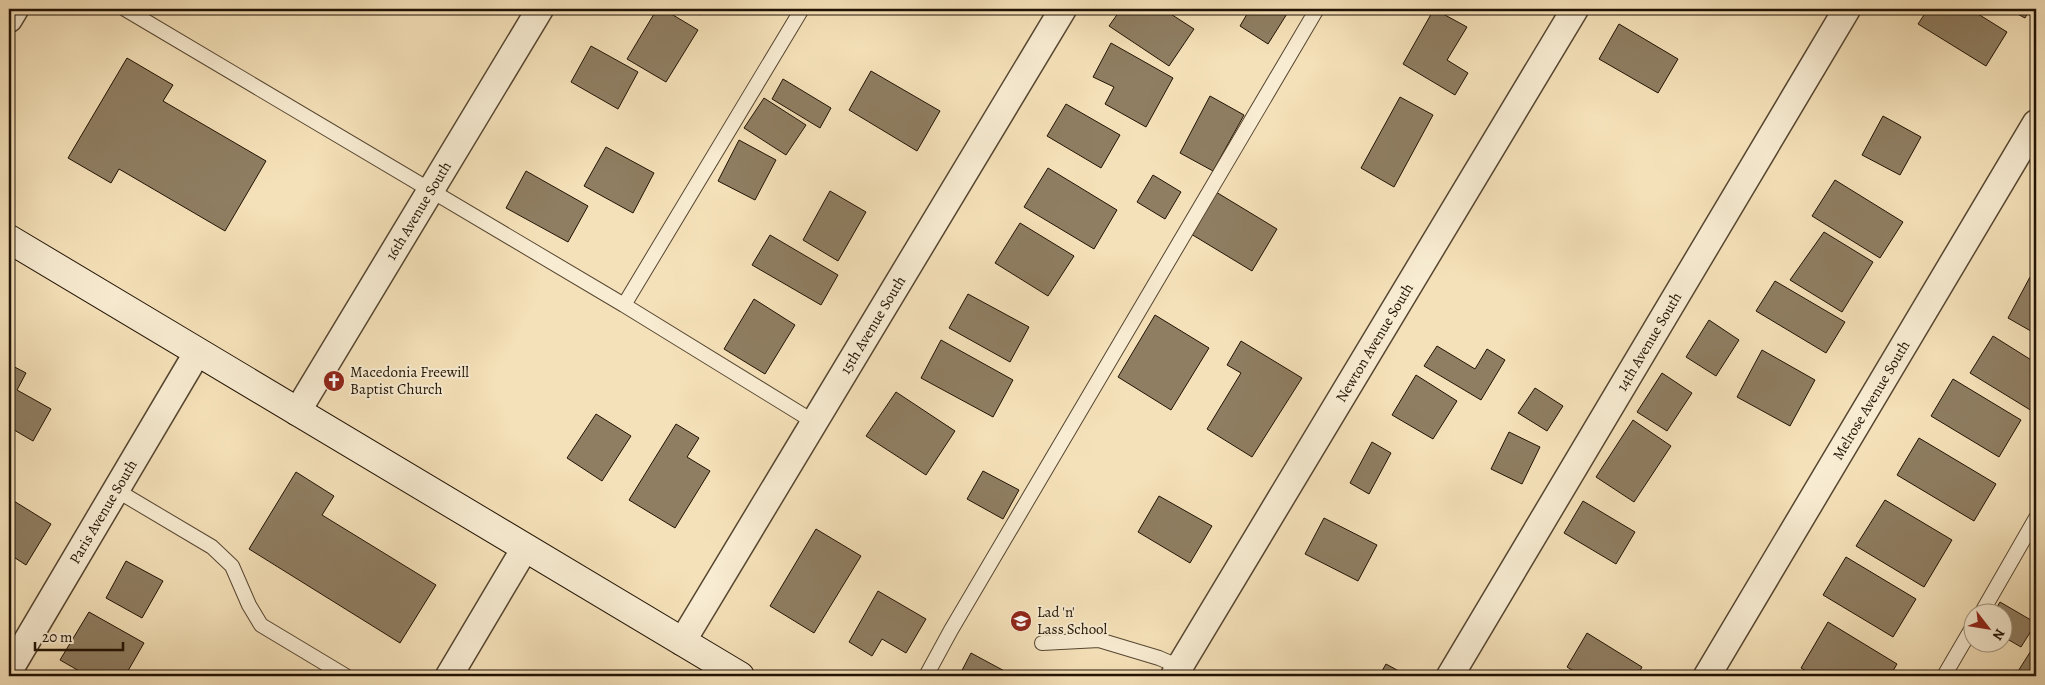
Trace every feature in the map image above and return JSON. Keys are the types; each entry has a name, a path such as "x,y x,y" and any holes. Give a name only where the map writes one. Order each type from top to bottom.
{"main road":[{"path":"9,239 740,676"}],"street":[{"path":"9,19 15,9"},
{"name":"16th Avenue South","path":"297,412 540,9"},
{"name":"15th Avenue South","path":"682,642 1062,9"},
{"name":"Newton Avenue South","path":"1177,671 1575,9"},
{"name":"14th Avenue South","path":"1450,676 1847,9"},
{"name":"Melrose Avenue South","path":"1707,676 2036,123"},
{"name":"Paris Avenue South","path":"9,670 197,353"},
{"path":"449,676 525,548"}],"lane":[{"path":"124,9 624,305 814,422"},
{"path":"624,305 802,9"},
{"path":"926,676 961,613 1317,9"},
{"path":"116,490 212,547 232,566 249,605 262,625 346,676"},
{"path":"1988,602 2036,518"},
{"path":"1042,643 1099,640 1159,658 1177,671"},
{"path":"1944,676 1962,645"}],"building":[{"path":"657,9 663,9 698,30 666,82 627,59"},
{"path":"691,9 705,9 701,15"},
{"path":"1121,9 1163,9 1194,29 1169,66 1109,26"},
{"path":"1250,9 1290,9 1268,44 1240,26"},
{"path":"1434,9 1467,27 1447,60 1468,73 1455,95 1403,64"},
{"path":"1928,9 1970,9 2007,32 1986,66 1918,24"},
{"path":"2008,9 2030,9 2025,18"},
{"path":"1619,24 1678,59 1658,93 1599,59"},
{"path":"1111,43 1173,78 1146,127 1105,104 1114,87 1093,77"},
{"path":"591,46 638,72 618,109 571,82"},
{"path":"127,58 173,85 163,101 266,161 225,231 119,169 111,183 68,158"},
{"path":"871,71 940,111 917,151 849,110"},
{"path":"783,79 831,108 820,128 772,99"},
{"path":"1210,96 1244,115 1213,171 1180,153"},
{"path":"1400,97 1433,115 1394,187 1361,168"},
{"path":"764,98 806,125 786,155 744,128"},
{"path":"1066,104 1120,135 1101,168 1047,136"},
{"path":"1883,116 1921,137 1900,175 1862,155"},
{"path":"739,140 776,160 755,200 718,181"},
{"path":"606,147 654,173 633,213 584,186"},
{"path":"1048,168 1117,210 1094,249 1024,207"},
{"path":"526,171 588,206 568,242 506,208"},
{"path":"1153,175 1181,192 1165,219 1137,202"},
{"path":"1835,180 1903,222 1880,258 1812,216"},
{"path":"830,191 866,212 838,261 803,240"},
{"path":"1216,192 1277,229 1252,271 1191,234"},
{"path":"1020,223 1074,256 1048,296 995,263"},
{"path":"1824,232 1873,262 1842,312 1790,280"},
{"path":"770,235 838,275 821,305 752,265"},
{"path":"2030,277 2036,280 2036,334 2008,318"},
{"path":"1775,281 1845,322 1826,353 1756,311"},
{"path":"968,294 1029,327 1010,362 949,328"},
{"path":"754,299 795,325 765,374 724,349"},
{"path":"1155,315 1209,348 1171,410 1118,377"},
{"path":"1709,320 1739,340 1716,376 1686,357"},
{"path":"1993,336 2036,363 2036,405 2032,411 1970,373"},
{"path":"941,340 1013,380 993,417 921,378"},
{"path":"1241,341 1302,378 1252,457 1207,429 1241,373 1227,365"},
{"path":"1437,346 1475,369 1487,349 1505,360 1481,400 1424,366"},
{"path":"1762,350 1815,380 1790,426 1737,397"},
{"path":"9,364 26,373 17,390 51,409 33,441 9,427"},
{"path":"1662,373 1692,393 1667,431 1637,412"},
{"path":"1416,375 1457,401 1433,439 1392,415"},
{"path":"1953,379 2021,420 1999,457 1931,416"},
{"path":"1535,388 1563,406 1547,431 1518,413"},
{"path":"896,392 955,431 926,475 866,436"},
{"path":"596,414 631,436 602,481 567,458"},
{"path":"1633,420 1671,446 1634,502 1596,477"},
{"path":"676,424 699,438 687,457 710,471 675,528 629,500"},
{"path":"1509,432 1540,447 1522,484 1491,469"},
{"path":"1919,438 1996,484 1974,521 1897,475"},
{"path":"1372,442 1391,453 1369,494 1350,483"},
{"path":"983,471 1019,490 1003,519 967,499"},
{"path":"296,472 334,496 322,515 436,585 400,643 249,549"},
{"path":"1159,496 1212,526 1190,563 1138,532"},
{"path":"9,498 51,524 26,565 9,554"},
{"path":"1885,500 1952,540 1924,587 1856,546"},
{"path":"1583,501 1635,532 1616,564 1564,533"},
{"path":"1324,518 1377,545 1358,581 1305,554"},
{"path":"816,529 861,556 814,633 770,606"},
{"path":"1846,557 1916,599 1893,637 1823,595"},
{"path":"126,561 163,581 142,618 106,598"},
{"path":"878,591 926,619 906,653 882,639 872,656 849,642"},
{"path":"2012,609 2036,623 2021,647 2012,642"},
{"path":"89,612 144,643 125,676 88,676 60,660"},
{"path":"1828,622 1897,664 1890,676 1814,676 1801,668"},
{"path":"1587,633 1642,667 1637,676 1582,676 1567,667"},
{"path":"2034,646 2036,648 2036,676 2015,676"},
{"path":"971,653 1010,674 1009,676 959,676"},
{"path":"1386,664 1408,676 1379,676"}],"place":[{"name":"Macedonia Freewill Baptist Church","path":"334,381"},
{"name":"Lad 'n' Lass School","path":"1021,621"}]}
